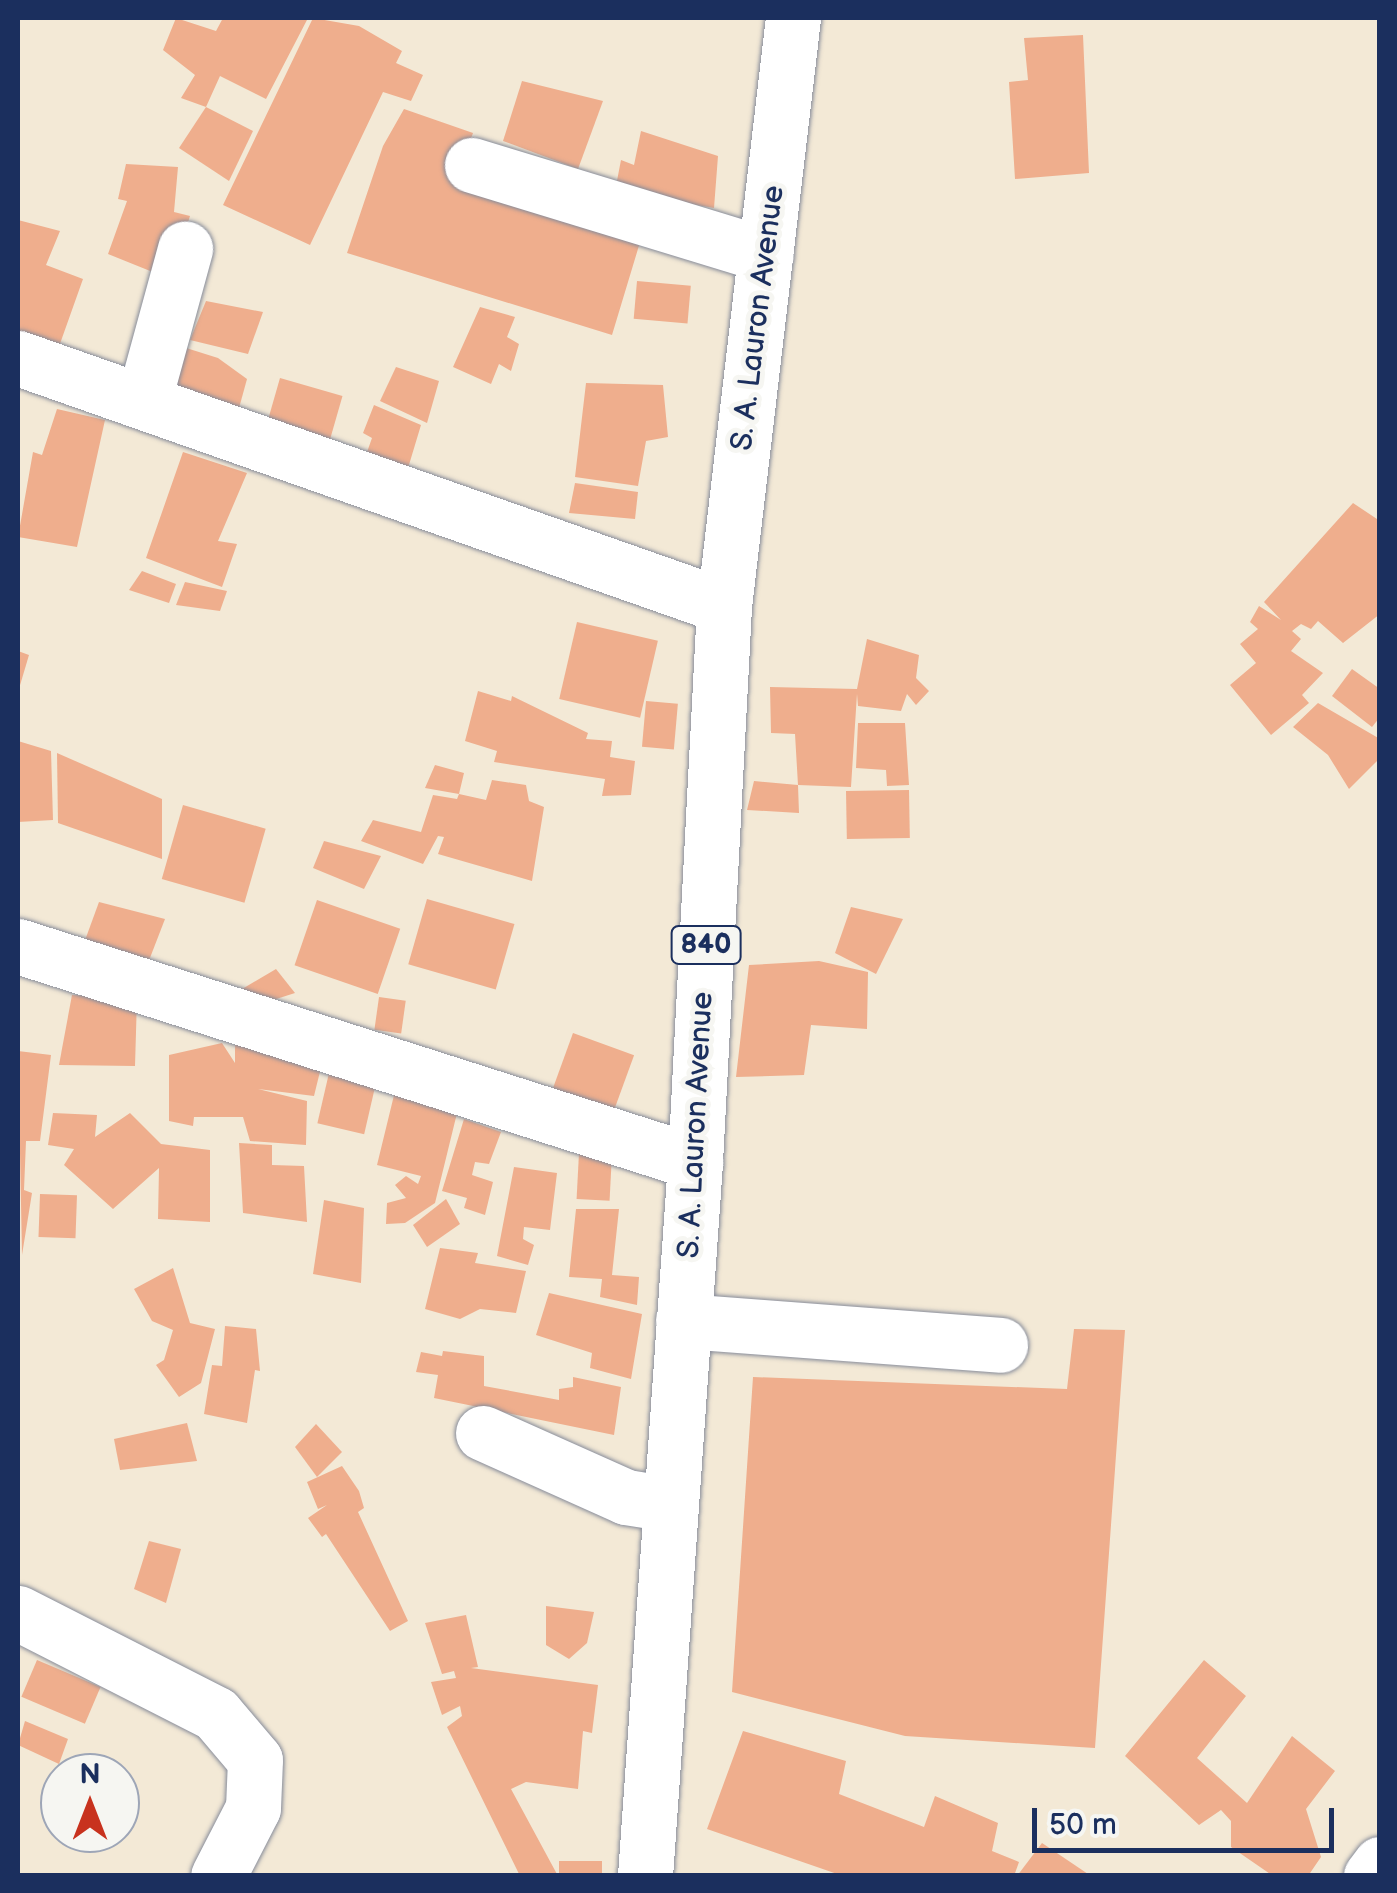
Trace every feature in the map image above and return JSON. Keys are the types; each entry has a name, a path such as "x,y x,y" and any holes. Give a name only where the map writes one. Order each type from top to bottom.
{"main road":[{"name":"S. A. Lauron Avenue","path":"645,1876 695,1162 724,606 793,18"},
{"path":"472,165 766,255"},
{"path":"144,399 184,249"},
{"path":"18,358 144,399 724,606"},
{"path":"18,946 695,1162"},
{"path":"684,1320 1000,1344"},
{"path":"483,1433 626,1497 670,1504"},
{"path":"18,1613 216,1714 254,1760 252,1808 218,1876"},
{"path":"1371,1876 1380,1864"}],"building":[{"path":"176,18 216,31 223,18 308,18 266,99 220,76 206,107 181,98 195,75 163,50"},
{"path":"313,18 359,26 402,51 396,63 423,75 411,101 383,92 310,245 223,205"},
{"path":"1083,35 1089,173 1015,179 1009,82 1028,80 1024,38"},
{"path":"522,81 603,101 578,169 503,141"},
{"path":"206,107 253,131 229,181 179,148"},
{"path":"404,109 473,133 459,170 644,229 612,335 347,253 383,146"},
{"path":"641,131 718,156 714,208 615,191 621,160 634,165"},
{"path":"126,164 178,167 174,212 190,216 170,279 108,254 127,201 118,199"},
{"path":"18,220 60,231 46,265 83,279 56,355 18,342"},
{"path":"637,281 691,286 687,324 634,319"},
{"path":"206,301 263,312 248,354 190,340"},
{"path":"480,307 515,317 507,337 519,344 511,371 499,364 491,384 453,367"},
{"path":"183,347 218,358 247,379 236,419 171,397"},
{"path":"396,367 439,381 427,423 380,401"},
{"path":"280,378 342,396 328,446 266,428"},
{"path":"586,383 663,385 668,437 646,441 638,486 575,477"},
{"path":"374,405 421,425 402,488 361,469 372,438 363,433"},
{"path":"57,409 105,420 77,547 18,537 33,452 42,455"},
{"path":"183,452 247,473 218,541 237,544 222,587 146,558"},
{"path":"575,483 638,492 635,519 569,513"},
{"path":"1353,503 1380,521 1380,614 1343,643 1318,621 1311,629 1301,624 1292,631 1301,639 1291,651 1323,673 1302,695 1309,703 1271,735 1230,685 1256,663 1240,644 1258,629 1250,622 1259,606 1281,620 1264,602"},
{"path":"142,571 176,584 169,603 129,590"},
{"path":"185,582 227,591 220,611 176,605"},
{"path":"577,622 658,641 640,718 559,699"},
{"path":"867,639 919,655 916,678 929,691 916,705 907,694 901,711 858,706 857,694 851,787 798,785 795,734 771,733 770,687 857,689"},
{"path":"18,651 29,655 18,692"},
{"path":"1352,669 1380,689 1380,717 1372,727 1332,696"},
{"path":"478,691 511,701 512,696 588,733 586,739 612,741 610,757 635,761 631,795 602,796 605,779 494,762 497,751 465,741"},
{"path":"646,701 678,704 674,750 642,747"},
{"path":"1318,703 1380,739 1380,758 1349,789 1328,755 1293,727"},
{"path":"858,723 905,723 909,785 887,786 886,770 856,768"},
{"path":"18,741 51,751 53,820 18,822"},
{"path":"57,753 162,799 162,859 58,823"},
{"path":"435,765 464,773 459,794 425,788"},
{"path":"492,780 526,785 529,801 544,807 532,881 438,854 444,837 438,836 423,864 361,841 373,820 421,832 433,795 457,799 459,794 486,800"},
{"path":"754,781 798,785 799,813 747,810"},
{"path":"909,790 910,838 847,839 846,791"},
{"path":"183,805 266,829 244,903 162,879"},
{"path":"324,841 381,856 364,889 313,868"},
{"path":"427,899 514,924 496,989 408,964"},
{"path":"317,900 400,929 378,994 295,965"},
{"path":"99,902 165,919 148,963 84,943"},
{"path":"851,907 903,919 876,974 835,953"},
{"path":"819,961 868,972 867,1029 811,1025 804,1075 736,1077 749,965"},
{"path":"276,969 295,993 270,1001 237,992"},
{"path":"72,995 137,998 135,1066 59,1065"},
{"path":"379,997 406,1001 401,1033 374,1030"},
{"path":"573,1033 634,1055 612,1115 551,1093"},
{"path":"235,1041 326,1047 314,1096 258,1089 307,1101 306,1145 250,1141 243,1117 194,1117 193,1126 169,1121 169,1055 222,1043 235,1063"},
{"path":"18,1051 51,1055 40,1141 26,1141 24,1190 32,1193 22,1255"},
{"path":"332,1060 379,1071 364,1134 317,1123"},
{"path":"396,1087 459,1105 435,1203 405,1223 386,1224 387,1203 406,1198 395,1185 406,1176 418,1184 421,1176 377,1165"},
{"path":"53,1113 97,1115 95,1137 130,1113 161,1144 210,1150 210,1222 158,1219 159,1168 113,1209 64,1165 74,1149 48,1145"},
{"path":"464,1119 501,1132 489,1164 475,1162 472,1175 493,1182 485,1215 464,1208 467,1198 442,1191"},
{"path":"239,1143 272,1145 272,1165 304,1166 307,1222 243,1213"},
{"path":"579,1153 612,1155 610,1201 577,1199"},
{"path":"514,1167 557,1173 550,1230 524,1227 523,1239 534,1245 528,1265 497,1256"},
{"path":"40,1194 77,1195 75,1238 38,1237"},
{"path":"446,1199 460,1224 427,1247 413,1225"},
{"path":"324,1200 364,1208 361,1283 313,1274"},
{"path":"576,1209 619,1209 612,1275 639,1277 637,1305 600,1297 602,1279 569,1277"},
{"path":"440,1248 478,1253 475,1263 526,1271 516,1313 480,1309 460,1319 425,1309"},
{"path":"173,1268 190,1323 215,1329 201,1383 179,1397 156,1365 164,1360 173,1330 152,1321 134,1289"},
{"path":"549,1293 642,1314 631,1379 590,1368 592,1353 536,1335"},
{"path":"225,1326 256,1329 260,1371 255,1370 247,1423 204,1414 212,1365 222,1366"},
{"path":"1074,1329 1125,1330 1095,1748 905,1736 732,1692 753,1377 1067,1389"},
{"path":"443,1351 484,1356 484,1386 559,1400 559,1389 573,1387 573,1377 621,1387 614,1435 434,1398 438,1375 416,1372 421,1352 442,1356"},
{"path":"187,1423 197,1461 120,1470 114,1439"},
{"path":"316,1424 342,1452 317,1477 295,1447"},
{"path":"342,1466 359,1491 364,1508 358,1512 408,1621 390,1631 326,1534 322,1537 308,1518 327,1505 318,1509 307,1482"},
{"path":"149,1541 181,1549 166,1603 134,1589"},
{"path":"546,1606 594,1612 587,1643 569,1659 546,1645"},
{"path":"466,1615 478,1667 471,1668 598,1685 592,1733 583,1731 578,1789 526,1782 511,1789 558,1876 520,1876 447,1727 462,1716 460,1706 442,1715 431,1682 456,1678 454,1671 442,1674 425,1623"},
{"path":"37,1660 101,1687 85,1724 21,1697"},
{"path":"1204,1660 1246,1696 1197,1758 1247,1803 1292,1736 1335,1771 1306,1809 1321,1857 1308,1876 1273,1876 1231,1847 1231,1821 1221,1810 1199,1825 1125,1756"},
{"path":"25,1721 68,1739 63,1753 40,1755 18,1745"},
{"path":"743,1731 846,1761 839,1794 924,1827 935,1796 998,1823 992,1851 1019,1862 1014,1876 843,1876 707,1829"},
{"path":"1042,1843 1091,1876 1017,1876"},
{"path":"559,1861 602,1861 602,1876 559,1876"}]}
